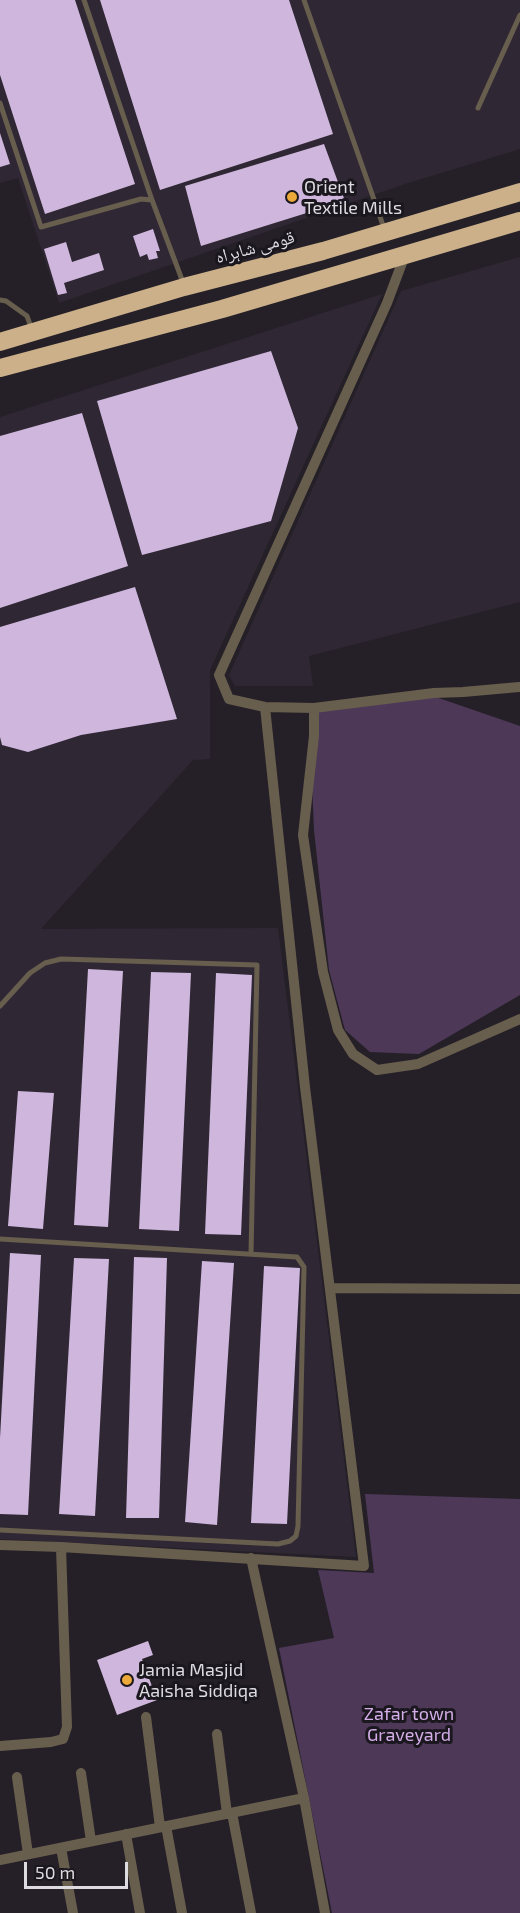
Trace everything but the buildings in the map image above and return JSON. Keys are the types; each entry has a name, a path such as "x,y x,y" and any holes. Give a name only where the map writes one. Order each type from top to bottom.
{"highway":[{"name":"قومی شاہراہ","path":"0,342 184,287 385,233 520,192"},
{"path":"0,368 222,309 520,221"}],"street":[{"path":"405,255 387,303 219,675 222,687 229,699 265,707 314,708 434,693 519,687"},
{"path":"0,1545 364,1566 305,1087 265,707"},
{"path":"314,708 313,745 303,835 323,972 338,1030 353,1053 377,1070 418,1064 520,1019"},
{"path":"331,1288 520,1289"},
{"path":"0,1746 63,1739 67,1727 61,1547"},
{"path":"251,1558 304,1798 325,1913"},
{"path":"146,1717 163,1827 182,1913"},
{"path":"217,1734 230,1813 251,1913"},
{"path":"81,1773 91,1841"},
{"path":"16,1777 28,1854"},
{"path":"0,1860 304,1798"},
{"path":"126,1834 140,1913"},
{"path":"61,1848 72,1913"}],"lane":[{"path":"84,0 184,287"},
{"path":"304,0 385,233"},
{"path":"478,108 520,15"},
{"path":"0,104 41,227 141,199 152,200"},
{"path":"0,300 6,301 27,316 33,332"},
{"path":"0,1006 30,973 45,963 61,959 257,965 251,1254"},
{"path":"0,1239 297,1257 304,1267 296,1536 290,1541 279,1544 0,1530"}],"shaded area":[{"path":"0,0 520,0 520,149 405,184 59,303 18,178 0,183"},
{"path":"520,257 520,602 309,656 313,686 235,686 229,675 401,291"},
{"path":"382,294 210,670 210,759 193,760 41,929 278,928 356,1557 0,1539 0,417"}],"green space":[{"path":"430,695 520,726 520,995 419,1054 370,1052 345,1030 329,970 314,830 309,710"},
{"name":"Zafar town Graveyard","path":"365,1494 520,1499 520,1913 332,1913 279,1648 334,1638 318,1570 374,1573"}],"place":[{"name":"Orient Textile Mills","path":"292,197"},
{"name":"Jamia Masjid Aaisha Siddiqa","path":"127,1680"}]}
